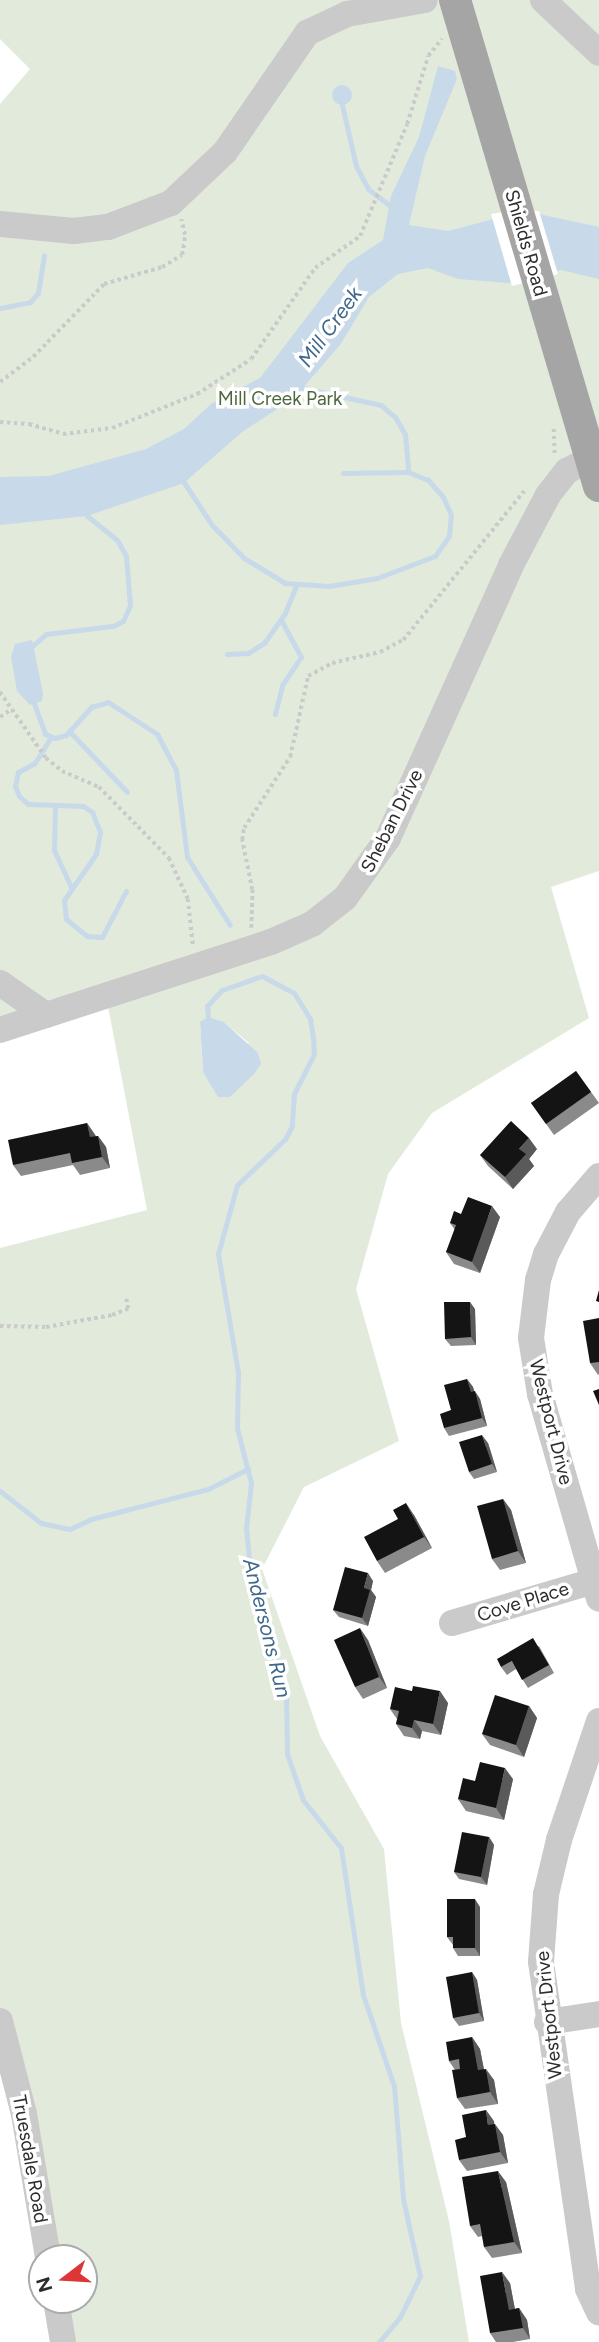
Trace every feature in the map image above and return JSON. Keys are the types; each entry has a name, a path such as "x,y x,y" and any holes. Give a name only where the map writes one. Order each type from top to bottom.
{"main road":[{"name":"Shields Road","path":"452,14 596,465"}],"street":[{"path":"0,223 64,230 108,227 171,203 225,152 307,33 348,14 425,0"},
{"path":"543,0 599,53"},
{"name":"Sheban Drive","path":"0,1030 194,967 312,924 360,882 387,838 512,565 548,495 567,471 596,465"},
{"path":"0,983 46,1015"},
{"name":"Westport Drive","path":"597,1590 540,1394 531,1339 538,1280 546,1254 568,1212 599,1176"},
{"name":"Cove Place","path":"452,1623 597,1590"},
{"name":"Westport Drive","path":"599,1721 559,1840 546,1894 541,1962 547,2022 588,2289 599,2313"},
{"path":"547,2022 599,2014"},
{"name":"Truesdale Road","path":"0,2021 24,2114 46,2244"},
{"path":"58,2314 63,2342"}],"path":[{"path":"0,422 29,424 63,434 112,428 197,394 251,359 315,268 360,236 408,124 428,56 452,14"},
{"path":"0,382 33,357 104,285 162,267 182,255 186,235 171,203"},
{"path":"250,920 252,890 242,839 252,815 290,757 308,677 332,663 380,652 403,640 514,499 536,486"},
{"path":"0,692 46,758 62,771 99,787 169,858 188,899 194,967"},
{"path":"0,718 12,709"},
{"path":"0,1326 46,1326 112,1315 128,1309 126,1299"}],"green space":[{"name":"Mill Creek Park","path":"0,0 599,0 599,871 551,887 589,1018 432,1113 388,1174 356,1289 399,1441 304,1487 262,1569 320,1736 384,1849 401,2023 449,2221 469,2342 63,2342 58,2314 98,2314 98,2244 45,2244 0,2021 0,1248 147,1210 106,996 0,1030 0,104 30,69 0,39","holes":["200,1022 224,1022 249,1043 203,1072"]}],"water":[{"name":"Mill Creek","path":"438,66 455,71 457,79 425,156 409,225 448,231 517,213 536,277 508,283 458,279 428,268 398,274 369,297 340,345 294,398 242,432 184,483 87,516 0,525 0,477 49,476 146,449 184,429 211,404 260,378 348,263 383,240 391,196 419,137"},
{"path":"342,85 349,88 352,95 349,102 342,105 335,102 332,95 335,88"},
{"path":"539,214 599,227 599,279 561,270 537,276"},
{"path":"32,640 43,693 42,701 30,705 17,691 11,657 15,644"},
{"path":"208,1017 224,1022 258,1053 261,1064 230,1097 218,1097 203,1072 200,1022"}],"pier":[{"path":"517,210 539,211 558,274 512,286 491,214"}],"building":[{"path":"576,1071 591,1092 546,1124 531,1103"},
{"path":"511,1121 529,1138 519,1149 526,1154 505,1177 480,1155"},
{"path":"87,1123 90,1137 98,1136 102,1157 72,1163 70,1153 13,1165 8,1140"},
{"path":"468,1197 492,1206 472,1262 446,1252 456,1225 450,1223 454,1211 461,1214"},
{"path":"444,1302 470,1302 471,1337 445,1339"},
{"path":"599,1318 599,1362 590,1363 583,1321"},
{"path":"467,1379 471,1392 475,1391 482,1418 444,1428 440,1414 451,1410 444,1385"},
{"path":"599,1389 599,1405 593,1391"},
{"path":"482,1435 492,1464 469,1472 459,1442"},
{"path":"503,1499 518,1551 492,1559 477,1506"},
{"path":"406,1503 424,1537 377,1561 364,1537 398,1519 393,1510"},
{"path":"345,1567 368,1573 364,1588 370,1590 362,1618 333,1610"},
{"path":"360,1628 379,1677 355,1687 334,1640"},
{"path":"533,1638 549,1665 522,1680 512,1661 501,1667 497,1659"},
{"path":"413,1686 440,1691 433,1724 414,1720 412,1728 396,1724 399,1711 390,1709 395,1687 412,1691"},
{"path":"495,1695 529,1706 516,1745 482,1734"},
{"path":"480,1762 505,1768 496,1808 458,1799 463,1778 475,1781"},
{"path":"462,1832 489,1837 481,1877 454,1872"},
{"path":"447,1899 475,1899 475,1948 453,1948 453,1937 447,1937"},
{"path":"472,1972 479,2013 453,2018 446,1977"},
{"path":"472,2037 478,2070 486,2069 490,2092 457,2098 452,2070 460,2069 459,2059 449,2061 446,2042"},
{"path":"486,2110 488,2125 495,2124 500,2152 459,2160 455,2140 466,2137 462,2115"},
{"path":"498,2171 514,2242 484,2247 480,2224 470,2226 462,2177"},
{"path":"502,2272 509,2310 519,2308 523,2328 490,2333 480,2276"}],"waterway":[{"path":"342,105 356,166 368,189 389,205"},
{"path":"0,308 30,302 38,293 44,255"},
{"path":"299,387 381,405 395,417 405,434 408,472"},
{"path":"181,478 212,525 244,558 285,583 329,586 377,578 435,556 449,536 451,515 443,497 428,480 408,472 343,473"},
{"name":"Andersons Run","path":"30,648 46,634 113,626 123,621 130,605 126,556 117,540 87,516 85,510"},
{"path":"227,654 248,653 264,643 285,613 297,584"},
{"path":"275,714 282,685 301,657 281,620"},
{"name":"Andersons Run","path":"32,698 45,734 55,738 66,735 91,707 108,702 157,734 176,770 187,857 230,925"},
{"path":"69,731 127,792"},
{"path":"51,737 35,763 18,772 15,786 19,796 28,804 83,806 92,812 100,832 96,854 64,900 66,919 87,936 102,937 126,891"},
{"path":"55,806 54,850 71,887"},
{"name":"Andersons Run","path":"208,1017 207,1006 222,990 262,976 294,993 310,1019 313,1037 314,1054 294,1094 292,1126 285,1139 237,1185 218,1254 238,1372 237,1428 251,1483 246,1528 250,1568 286,1694 287,1754 303,1800 341,1848 363,1995 394,2086 403,2199 420,2276 400,2317 379,2342"},
{"path":"0,1491 41,1523 70,1529 91,1519 208,1489 248,1469"}]}
